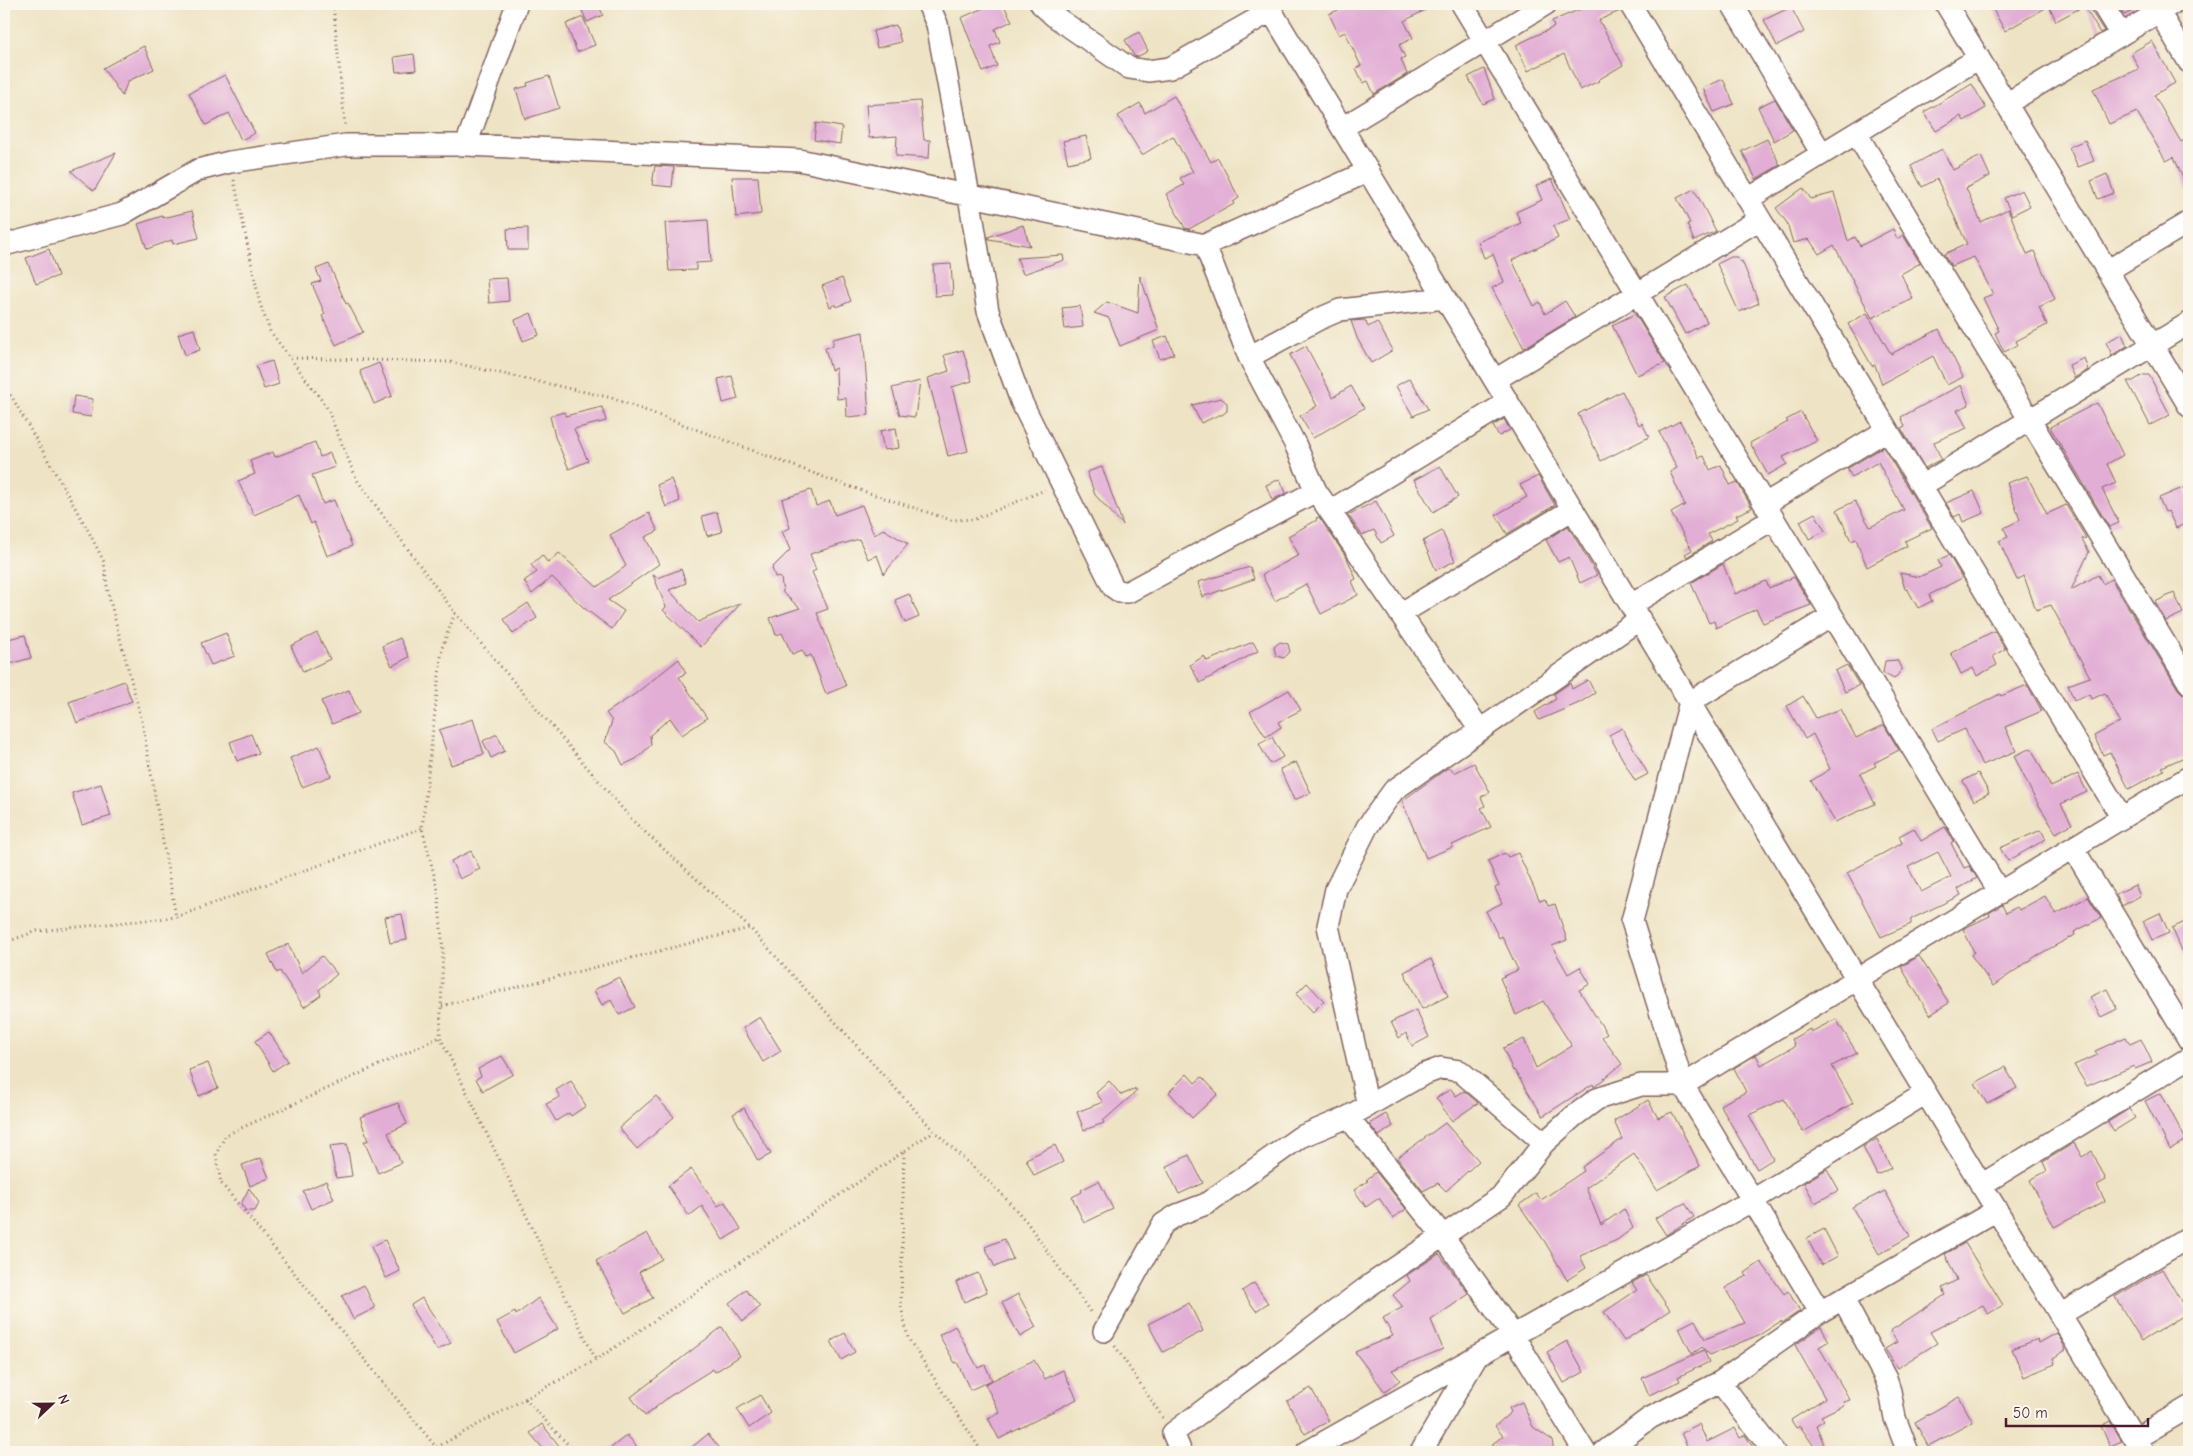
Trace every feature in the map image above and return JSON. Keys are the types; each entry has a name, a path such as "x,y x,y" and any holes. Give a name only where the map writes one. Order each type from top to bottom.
{"street":[{"path":"466,145 517,4"},
{"path":"928,4 937,24 970,196 988,311 1021,401 1113,587 1120,592 1128,592 1316,491"},
{"path":"1041,4 1054,16 1129,68 1148,71 1170,68 1269,7 2139,1446 2189,1406"},
{"path":"1462,4 2000,893"},
{"path":"1342,128 1546,4"},
{"path":"1630,4 2122,818"},
{"path":"1732,4 1822,154"},
{"path":"1946,4 2189,406"},
{"path":"2102,4 2121,35"},
{"path":"2006,104 2166,8 2189,62"},
{"path":"1748,199 1979,58"},
{"path":"1856,133 2189,683"},
{"path":"4,245 122,214 198,170 230,162 346,145 466,145 799,160 1205,245 1368,171"},
{"path":"1495,380 1760,219"},
{"path":"2108,271 2189,222"},
{"path":"1205,245 1249,357 1295,444 1316,491 1480,730"},
{"path":"1249,357 1318,319 1340,310 1445,298"},
{"path":"1921,486 2189,323"},
{"path":"1330,511 1508,402"},
{"path":"1368,1106 1328,926 1336,889 1367,827 1394,790 1480,730 1769,511 1887,430"},
{"path":"1400,614 1573,510"},
{"path":"1820,1312 1683,1085 1632,921 1690,702 1832,616"},
{"path":"1177,1443 1370,1285 1502,1196 1544,1143 1574,1116 1597,1099 1641,1085 1683,1085 2189,778"},
{"path":"2073,848 2189,1040"},
{"path":"1982,1185 2189,1058"},
{"path":"1104,1331 1163,1224 1177,1214 1206,1204 1300,1137 1348,1117 1422,1075 1441,1068 1460,1071 1544,1143"},
{"path":"1307,1452 1753,1200 1926,1093"},
{"path":"1348,1117 1443,1236 1513,1335 1585,1452"},
{"path":"1604,1452 1650,1418 1720,1382 1820,1312 1997,1210"},
{"path":"2060,1315 2189,1237"},
{"path":"1843,1299 1886,1378 1895,1418 1908,1452"},
{"path":"1421,1452 1478,1356"},
{"path":"1720,1382 1774,1452"}],"path":[{"path":"333,4 346,145"},
{"path":"230,162 260,304 270,331 326,406 357,480 455,613 633,821 750,928 934,1131 1000,1192 1026,1221 1104,1331 1177,1443"},
{"path":"290,358 450,362 612,398 845,485 951,520 975,519 1062,483"},
{"path":"4,387 13,399 65,489 104,562 108,593 142,721 176,917"},
{"path":"455,613 442,648 422,828 438,890 443,952 440,1037 596,1360"},
{"path":"4,943 37,931 176,917 422,828"},
{"path":"442,1006 750,928"},
{"path":"440,1037 226,1135 216,1154 221,1183 440,1452"},
{"path":"428,1452 596,1360 934,1131"},
{"path":"904,1152 901,1306 908,1338 982,1452"},
{"path":"526,1399 575,1452"}],"building":[{"path":"579,4 598,4 603,15 587,22"},
{"path":"992,4 1003,4 1012,21 995,29 1000,42 990,46 997,66 983,72 961,18"},
{"path":"1352,4 1437,4 1404,21 1413,38 1399,45 1405,57 1401,59 1407,74 1374,94 1368,81 1363,83 1356,68 1361,66 1345,32 1339,35 1329,14"},
{"path":"1593,4 1618,4 1620,11 1599,20 1623,65 1599,81 1580,90 1564,54 1528,71 1516,45 1554,27 1552,21"},
{"path":"1990,4 2090,4 2091,11 2104,31 2100,33 2084,6 2056,21 2049,6 2005,31"},
{"path":"2117,4 2148,4 2124,15"},
{"path":"1791,7 1804,32 1777,46 1764,20"},
{"path":"583,17 595,45 577,52 566,24"},
{"path":"896,25 901,42 877,48 873,31"},
{"path":"1139,32 1148,51 1137,57 1134,56 1125,40"},
{"path":"2152,41 2175,83 2154,95 2181,142 2189,137 2189,193 2174,157 2166,161 2137,112 2109,124 2093,89 2139,69 2131,53"},
{"path":"144,46 154,69 128,81 122,96 103,68"},
{"path":"414,54 416,70 396,72 394,57"},
{"path":"1484,69 1495,99 1483,104 1468,77"},
{"path":"225,75 255,133 241,140 229,113 206,125 189,93"},
{"path":"549,76 559,108 525,119 516,89 528,86 527,83"},
{"path":"1723,79 1734,104 1714,112 1703,88"},
{"path":"1972,84 1986,108 1964,121 1961,116 1936,131 1924,112"},
{"path":"1174,96 1211,162 1218,158 1239,198 1233,202 1234,204 1189,229 1185,228 1166,194 1184,185 1180,178 1193,172 1173,136 1142,155 1118,116 1140,103 1145,113"},
{"path":"1775,99 1793,130 1774,141 1758,107"},
{"path":"920,101 924,140 930,140 929,158 896,156 897,136 869,138 866,105"},
{"path":"816,123 842,127 840,144 814,140"},
{"path":"1086,136 1091,158 1068,163 1063,141"},
{"path":"1767,139 1780,165 1756,179 1742,151"},
{"path":"2085,140 2094,161 2078,167 2069,147"},
{"path":"1942,149 1953,170 1981,156 1990,176 1966,188 1981,222 2008,209 2027,254 2034,251 2055,299 2039,307 2047,325 2016,341 2018,345 2004,352 1995,333 1999,331 1983,298 1993,294 1974,257 1951,266 1944,254 1967,244 1937,179 1922,187 1911,166"},
{"path":"116,153 94,191 71,171"},
{"path":"655,166 674,167 672,187 652,185"},
{"path":"2107,174 2114,193 2098,199 2091,181"},
{"path":"732,177 758,177 761,214 736,217"},
{"path":"1552,179 1570,219 1553,226 1558,238 1512,260 1534,306 1540,302 1545,314 1565,301 1575,317 1524,348 1492,288 1504,282 1493,254 1484,258 1478,242 1521,223 1516,212 1542,200 1536,186"},
{"path":"1803,188 1811,199 1834,193 1848,241 1855,237 1860,246 1893,229 1897,239 1903,235 1920,263 1901,274 1913,299 1872,318 1834,245 1819,254 1809,239 1793,243 1787,223 1776,208"},
{"path":"1694,189 1716,231 1694,241 1687,224 1690,223 1677,198"},
{"path":"2022,190 2030,206 2012,215 2004,198"},
{"path":"192,211 199,238 173,244 172,240 147,249 138,224 162,216 163,218"},
{"path":"708,220 711,262 696,263 696,270 669,271 665,223"},
{"path":"1023,225 1030,246 989,239 988,237"},
{"path":"528,228 528,250 508,250 507,229"},
{"path":"49,249 58,276 36,284 26,258"},
{"path":"1063,255 1064,260 1023,274 1017,258"},
{"path":"1731,257 1737,257 1740,262 1742,261 1759,303 1739,312 1717,264"},
{"path":"329,264 346,304 348,303 363,332 336,345 322,316 325,314 312,284 321,281 316,269"},
{"path":"951,264 953,295 935,296 933,265"},
{"path":"1140,276 1159,330 1120,346 1109,318 1094,313 1107,302 1138,313"},
{"path":"507,278 509,301 489,303 487,279"},
{"path":"842,278 851,301 837,307 836,304 830,307 822,286"},
{"path":"1688,285 1707,322 1685,334 1665,297"},
{"path":"1080,306 1083,327 1065,329 1062,308"},
{"path":"531,313 539,335 523,341 515,320"},
{"path":"1867,313 1891,354 1939,329 1963,377 1947,385 1933,356 1882,384 1875,365 1872,366 1848,324"},
{"path":"1635,314 1665,363 1637,375 1612,325"},
{"path":"1365,320 1368,327 1377,322 1393,350 1371,363 1357,338 1351,321"},
{"path":"194,329 200,350 185,355 178,334"},
{"path":"863,332 869,415 847,417 846,398 837,399 836,368 831,370 825,348 833,346 833,339"},
{"path":"2122,334 2127,346 2112,355 2106,342"},
{"path":"1167,336 1174,354 1160,359 1153,341"},
{"path":"1306,346 1333,397 1351,386 1364,408 1313,438 1300,416 1317,406 1290,355"},
{"path":"963,350 972,381 952,387 968,451 948,456 928,378 949,371 944,355"},
{"path":"2084,358 2088,370 2074,378 2069,365"},
{"path":"272,361 279,384 264,389 256,366"},
{"path":"379,363 392,396 374,404 360,371"},
{"path":"2143,375 2149,375 2170,415 2150,425 2127,381 2133,381"},
{"path":"732,376 738,399 723,403 718,379"},
{"path":"1410,378 1428,409 1413,416 1396,386"},
{"path":"920,381 915,417 900,415 892,388"},
{"path":"1961,385 1969,405 1957,410 1967,428 1934,442 1941,459 1925,468 1901,428 1905,426 1901,417"},
{"path":"1622,391 1639,425 1642,423 1649,437 1601,461 1578,414"},
{"path":"74,396 93,399 91,417 72,414"},
{"path":"1221,398 1227,403 1227,411 1222,415 1201,423 1192,405"},
{"path":"2097,403 2123,455 2107,464 2116,483 2102,489 2119,523 2109,527 2050,427"},
{"path":"602,407 606,421 574,429 588,461 569,469 555,437 550,416 564,412 565,416"},
{"path":"1801,412 1817,441 1783,457 1787,464 1768,475 1750,443 1788,422 1786,420"},
{"path":"1504,419 1510,430 1499,436 1493,426"},
{"path":"1680,421 1699,458 1704,456 1710,470 1721,465 1730,485 1737,482 1752,508 1736,515 1738,519 1708,534 1712,541 1687,557 1685,554 1692,550 1671,513 1685,505 1670,472 1677,468 1659,432"},
{"path":"896,428 899,448 884,450 880,431"},
{"path":"315,442 320,457 330,453 335,467 312,475 323,504 334,500 352,546 327,556 314,522 311,524 299,495 254,515 238,481 255,474 250,461 273,452 275,457"},
{"path":"1883,447 1932,528 1905,541 1907,546 1867,567 1856,539 1851,541 1837,510 1855,501 1870,527 1904,510 1878,462 1852,477 1847,469"},
{"path":"1440,466 1458,497 1433,512 1414,480"},
{"path":"1102,467 1123,525 1095,495 1087,472"},
{"path":"1538,476 1555,505 1507,534 1496,515 1527,497 1520,485"},
{"path":"2027,476 2047,514 2066,505 2086,538 2082,539 2089,552 2071,590 2098,575 2103,584 2111,579 2178,689 2183,694 2189,695 2189,755 2162,767 2164,770 2129,789 2110,752 2103,755 2094,736 2120,722 2105,693 2092,699 2090,694 2074,700 2068,685 2090,677 2051,605 2036,610 2024,576 2017,580 1999,541 2008,537 2004,528 2020,520 2007,483"},
{"path":"671,479 680,501 666,507 657,485"},
{"path":"1280,479 1286,493 1272,500 1266,485"},
{"path":"2185,487 2189,498 2189,522 2176,528 2168,511 2165,512 2159,498"},
{"path":"811,490 816,506 830,501 835,515 862,505 874,535 883,529 908,544 884,574 877,555 868,559 859,539 810,554 816,570 812,572 828,609 817,613 846,686 826,694 811,655 806,657 802,650 792,654 782,633 776,635 770,618 800,608 783,593 781,578 775,577 772,568 790,550 782,531 790,528 782,499"},
{"path":"1974,491 1984,513 1963,522 1960,514 1954,517 1946,503"},
{"path":"1376,501 1394,536 1381,543 1374,530 1362,535 1348,515"},
{"path":"717,512 722,532 707,536 702,516"},
{"path":"649,513 658,531 645,537 659,564 608,600 624,611 612,629 584,608 552,577 532,594 524,581 537,572 531,565 542,555 548,563 559,553 597,587 626,566 610,535"},
{"path":"1815,513 1825,531 1809,539 1800,521"},
{"path":"1319,517 1347,558 1356,579 1352,581 1358,595 1321,614 1306,584 1275,601 1262,575 1299,555 1288,536 1317,520 1316,518"},
{"path":"1568,526 1597,575 1580,583 1569,557 1558,562 1546,540"},
{"path":"1442,531 1455,561 1436,570 1423,541"},
{"path":"1949,555 1962,578 1929,595 1932,601 1918,608 1908,590 1905,589 1900,573 1919,577 1941,567 1938,560"},
{"path":"1723,564 1735,594 1766,581 1769,588 1794,577 1811,605 1763,623 1756,609 1716,628 1714,621 1709,623 1691,583"},
{"path":"1250,567 1254,579 1202,597 1198,582"},
{"path":"681,569 686,583 669,590 698,622 741,603 701,647 663,610 666,607 653,575 658,578"},
{"path":"2174,593 2183,613 2166,621 2155,602"},
{"path":"909,594 919,617 905,623 895,600"},
{"path":"528,603 537,618 513,634 504,619"},
{"path":"1994,631 2005,649 1993,656 1997,665 1977,676 1973,668 1961,674 1951,653"},
{"path":"226,633 235,656 211,665 201,643"},
{"path":"317,633 330,659 303,672 291,646"},
{"path":"25,635 31,658 10,664 4,640"},
{"path":"400,638 409,657 392,666 382,646"},
{"path":"1253,642 1258,651 1200,683 1190,665 1204,656 1207,661"},
{"path":"1280,642 1288,644 1290,652 1284,658 1276,656 1274,647"},
{"path":"679,659 686,673 679,677 707,718 682,735 670,718 650,735 651,745 636,759 623,765 616,751 605,742 612,721 606,713 635,694"},
{"path":"1897,660 1902,670 1894,679 1883,673 1885,661"},
{"path":"1847,665 1859,685 1845,692 1835,671"},
{"path":"1588,680 1595,693 1579,703 1539,720 1535,712 1556,699 1554,694 1570,683 1572,689"},
{"path":"124,681 132,701 77,723 69,702"},
{"path":"2027,685 2042,711 2005,727 2016,751 1982,765 1965,729 1938,741 1932,729 2000,694 2001,696"},
{"path":"349,690 359,713 332,724 321,701"},
{"path":"1289,690 1301,710 1278,722 1281,727 1266,737 1250,712"},
{"path":"1803,696 1816,718 1841,709 1856,738 1884,725 1899,750 1874,763 1876,766 1860,774 1875,804 1835,822 1811,781 1830,769 1813,734 1805,739 1787,706"},
{"path":"473,719 484,754 451,765 439,730"},
{"path":"1622,728 1648,774 1635,781 1609,735"},
{"path":"251,734 259,753 237,761 230,742"},
{"path":"497,734 505,751 491,758 483,741"},
{"path":"1272,737 1283,757 1270,764 1259,744"},
{"path":"319,746 331,776 302,787 290,758"},
{"path":"2031,748 2051,787 2078,774 2087,792 2061,804 2072,824 2056,833 2034,797 2014,756"},
{"path":"1296,762 1311,793 1294,800 1280,769"},
{"path":"1474,763 1490,792 1481,797 1485,806 1481,808 1491,827 1452,845 1453,847 1426,858 1402,801 1446,769 1451,768 1454,773"},
{"path":"1978,773 1989,793 1974,801 1963,781"},
{"path":"101,784 111,816 82,825 72,793"},
{"path":"1945,827 1954,841 1951,843 1964,868 1969,866 1977,878 1958,889 1961,895 1911,919 1911,924 1881,937 1847,873 1902,843 1899,836 1914,828 1921,841","holes":["1938,852 1951,877 1921,892 1908,867"]},
{"path":"2041,830 2046,839 2008,861 2000,848"},
{"path":"471,851 480,869 460,879 451,861"},
{"path":"1505,853 1508,857 1518,853 1540,901 1545,899 1548,906 1555,904 1567,940 1552,946 1568,974 1580,967 1590,984 1579,990 1607,1034 1602,1037 1622,1064 1594,1087 1593,1084 1543,1116 1513,1071 1503,1048 1524,1039 1536,1068 1572,1046 1543,1001 1516,1015 1500,978 1518,970 1502,936 1499,938 1486,911 1502,903 1495,888 1499,886 1488,861"},
{"path":"2135,885 2140,896 2122,906 2116,894"},
{"path":"2045,896 2056,914 2088,897 2101,918 2074,932 2075,935 2036,956 1993,986 1971,955 1974,952 1963,929 1990,916 1989,913 2002,905 2006,913 2017,907 2019,910"},
{"path":"2160,913 2169,933 2152,940 2143,921"},
{"path":"402,914 407,940 390,943 385,917"},
{"path":"2189,920 2189,966 2172,928"},
{"path":"288,944 302,973 322,956 337,974 319,990 321,995 304,1007 280,971 277,973 268,954"},
{"path":"1919,956 1949,1003 1930,1015 1901,967"},
{"path":"1431,959 1448,996 1422,1009 1404,972"},
{"path":"619,977 635,1007 619,1015 611,1000 602,1005 594,990"},
{"path":"1307,983 1324,1001 1313,1012 1296,994"},
{"path":"2107,989 2117,1009 2101,1017 2090,997"},
{"path":"1416,1010 1429,1037 1412,1046 1406,1033 1399,1038 1391,1022"},
{"path":"760,1017 781,1051 763,1062 743,1028"},
{"path":"1836,1019 1857,1053 1832,1066 1853,1103 1803,1132 1784,1099 1749,1115 1773,1159 1757,1169 1720,1105 1746,1092 1734,1068 1756,1055 1761,1065 1795,1046 1792,1039 1810,1029 1811,1032"},
{"path":"269,1032 288,1061 273,1071 255,1041"},
{"path":"2126,1037 2130,1044 2141,1039 2152,1062 2135,1069 2134,1066 2087,1086 2074,1065 2098,1055 2095,1051"},
{"path":"502,1056 513,1074 483,1091 476,1079 481,1076 478,1069"},
{"path":"208,1063 218,1088 199,1096 189,1070"},
{"path":"2005,1067 2017,1088 1987,1104 1975,1083"},
{"path":"1187,1074 1195,1083 1202,1077 1218,1094 1192,1118 1169,1092"},
{"path":"571,1081 586,1106 571,1116 569,1113 556,1121 546,1104 560,1097 556,1090"},
{"path":"1109,1081 1121,1095 1136,1089 1137,1091 1103,1121 1104,1123 1084,1130 1077,1112 1103,1102 1096,1093"},
{"path":"1451,1089 1456,1096 1464,1091 1478,1103 1452,1121 1436,1098"},
{"path":"2161,1093 2186,1140 2170,1149 2145,1101"},
{"path":"656,1096 674,1117 637,1149 619,1128"},
{"path":"1648,1100 1658,1118 1672,1112 1700,1166 1657,1190 1634,1154 1586,1188 1601,1225 1624,1209 1633,1228 1617,1240 1580,1256 1586,1268 1567,1280 1545,1242 1519,1205 1536,1193 1541,1200 1584,1171 1582,1167 1622,1139 1614,1121"},
{"path":"398,1103 407,1124 388,1133 401,1163 378,1173 364,1141 368,1141 360,1117"},
{"path":"744,1108 771,1154 758,1161 733,1114"},
{"path":"2129,1109 2135,1118 2114,1131 2108,1122"},
{"path":"1386,1114 1393,1126 1379,1136 1369,1124"},
{"path":"1445,1123 1479,1161 1446,1191 1438,1183 1423,1191 1397,1158"},
{"path":"1877,1139 1891,1168 1877,1175 1863,1147"},
{"path":"2074,1143 2082,1157 2092,1151 2106,1180 2097,1185 2105,1201 2054,1227 2030,1180 2047,1171 2043,1162"},
{"path":"347,1144 352,1176 336,1178 330,1146"},
{"path":"1055,1145 1063,1162 1034,1176 1026,1159"},
{"path":"1189,1155 1203,1183 1179,1194 1166,1167"},
{"path":"261,1158 269,1178 250,1186 242,1165"},
{"path":"691,1169 718,1206 725,1202 741,1229 723,1240 702,1206 689,1216 668,1186"},
{"path":"1827,1169 1839,1190 1815,1203 1804,1183"},
{"path":"1376,1172 1406,1209 1393,1218 1379,1198 1366,1207 1354,1190 1368,1181 1366,1180"},
{"path":"326,1181 334,1199 311,1209 303,1191"},
{"path":"1099,1181 1113,1209 1084,1223 1072,1197"},
{"path":"249,1188 259,1203 255,1211 246,1211 241,1204"},
{"path":"1885,1191 1910,1236 1879,1254 1852,1207"},
{"path":"1685,1203 1694,1217 1666,1235 1655,1218"},
{"path":"1824,1229 1838,1256 1821,1265 1807,1238"},
{"path":"647,1233 662,1259 639,1272 653,1298 625,1313 596,1261"},
{"path":"1004,1239 1013,1259 995,1267 985,1247"},
{"path":"385,1240 400,1271 386,1278 371,1247"},
{"path":"1965,1243 2003,1305 1988,1314 1983,1305 1930,1332 1937,1343 1897,1368 1885,1349 1897,1342 1890,1331 1945,1295 1942,1288 1957,1280 1945,1254"},
{"path":"1439,1254 1469,1294 1431,1320 1443,1349 1392,1370 1400,1380 1385,1392 1355,1352 1393,1336 1383,1318 1403,1307 1393,1295 1410,1281 1407,1275"},
{"path":"1761,1262 1784,1294 1788,1291 1800,1311 1761,1334 1710,1355 1702,1347 1692,1354 1679,1328 1695,1320 1705,1339 1745,1323 1725,1288 1747,1276 1745,1273"},
{"path":"2162,1269 2188,1313 2142,1341 2115,1297"},
{"path":"978,1273 987,1292 964,1302 956,1282"},
{"path":"1646,1275 1670,1310 1624,1341 1604,1312 1637,1290 1632,1283"},
{"path":"1254,1283 1268,1303 1256,1311 1242,1291"},
{"path":"364,1285 375,1308 353,1319 342,1296"},
{"path":"746,1290 760,1307 743,1321 729,1303"},
{"path":"1018,1294 1036,1327 1020,1337 1002,1303"},
{"path":"422,1298 451,1343 437,1350 411,1305"},
{"path":"538,1298 558,1329 514,1353 497,1322 515,1312 516,1315"},
{"path":"1189,1303 1203,1331 1163,1352 1148,1324"},
{"path":"955,1326 978,1368 985,1365 992,1380 970,1390 957,1362 955,1363 939,1335"},
{"path":"722,1327 740,1356 715,1372 713,1369 670,1396 645,1416 631,1397"},
{"path":"1821,1327 1829,1341 1819,1347 1850,1400 1843,1402 1844,1405 1821,1416 1824,1420 1816,1425 1827,1452 1818,1452 1800,1426 1796,1428 1791,1420 1825,1398 1795,1345"},
{"path":"845,1333 855,1352 841,1360 831,1341"},
{"path":"2057,1333 2066,1350 2053,1358 2055,1364 2024,1377 2012,1349 2038,1339 2039,1343"},
{"path":"1567,1341 1584,1372 1564,1383 1547,1352"},
{"path":"1704,1350 1709,1362 1678,1377 1680,1381 1649,1395 1642,1378"},
{"path":"1034,1360 1045,1379 1063,1370 1077,1399 999,1439 988,1418 1000,1413 985,1384"},
{"path":"1311,1388 1329,1421 1305,1434 1287,1401"},
{"path":"760,1395 771,1413 749,1428 737,1409"},
{"path":"1959,1397 1973,1422 1928,1446 1915,1422"},
{"path":"1522,1402 1533,1427 1552,1440 1554,1452 1491,1445 1503,1436 1495,1426 1511,1412 1509,1408"},
{"path":"2110,1421 2122,1441 2110,1446 2101,1426"},
{"path":"542,1424 564,1452 546,1452 530,1433"},
{"path":"1699,1424 1707,1442 1735,1428 1740,1438 1745,1435 1756,1452 1690,1452 1681,1433"},
{"path":"708,1434 723,1452 686,1452"},
{"path":"627,1435 641,1452 606,1452"}]}
